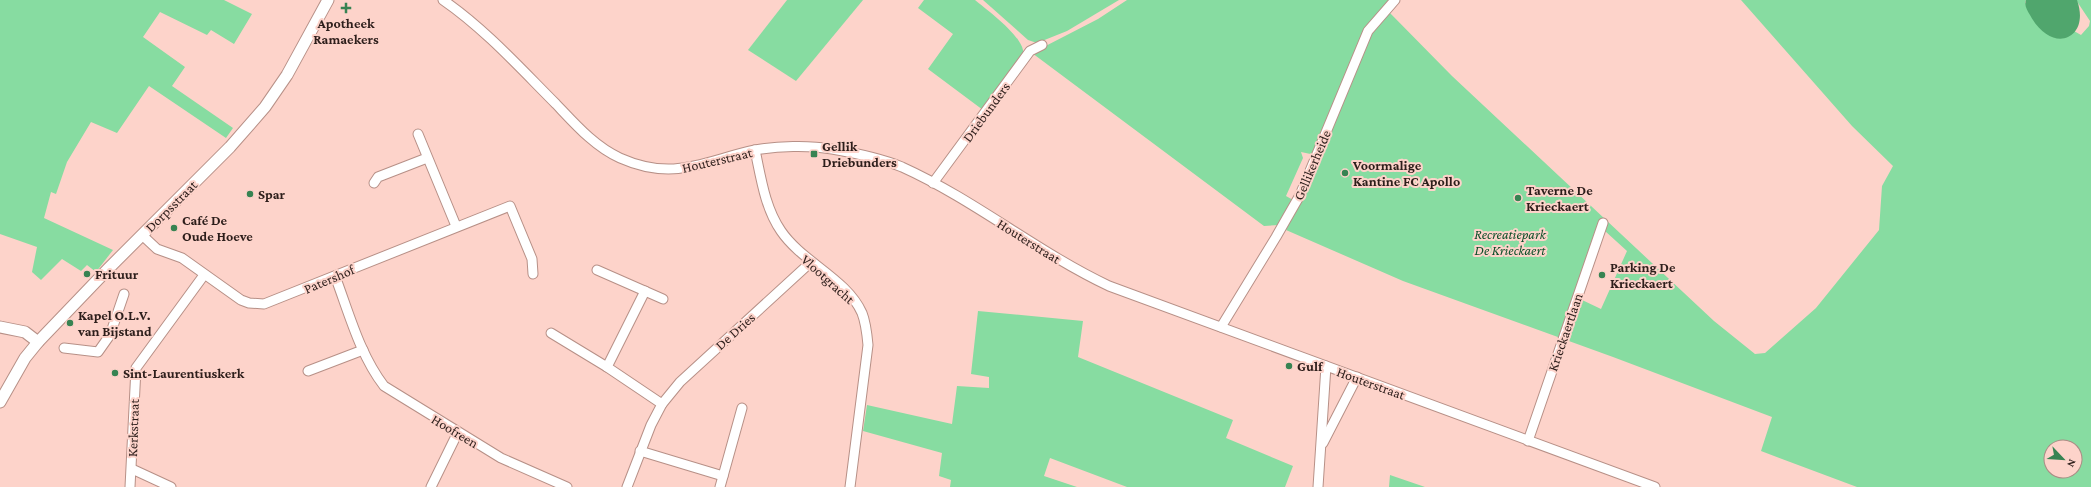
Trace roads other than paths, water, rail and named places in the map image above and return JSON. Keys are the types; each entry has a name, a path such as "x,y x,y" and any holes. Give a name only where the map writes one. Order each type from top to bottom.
{"street":[{"name":"Dorpsstraat","path":"0,402 25,358 38,342 230,147 265,107 287,75 328,0"},
{"name":"Houterstraat","path":"443,0 484,33 587,135 602,148 617,157 637,165 668,170 689,168 755,150 796,147 829,148 867,156 894,165 933,183 1086,275 1109,286 1655,487"},
{"name":"Gellikerheide","path":"1221,327 1300,196 1368,32 1395,0"},
{"name":"Driebunders","path":"933,183 1030,51 1042,45"},
{"path":"418,134 456,226"},
{"name":"Vlootgracht","path":"755,150 770,211 780,230 793,247 844,290 856,303 866,326 868,345 850,487"},
{"path":"374,183 378,177 427,158"},
{"name":"Patershof","path":"204,275 241,300 249,303 264,304 456,226 510,206 532,259 533,274"},
{"name":"Krieckaertlaan","path":"1528,441 1603,223"},
{"path":"142,235 157,249 182,258 204,275"},
{"name":"De Dries","path":"627,487 640,451 662,404 680,382 811,262"},
{"path":"597,270 663,299"},
{"name":"Kerkstraat","path":"130,487 136,368 204,275"},
{"name":"Hoofreen","path":"334,276 363,350 374,373 384,386 501,458 567,487"},
{"path":"608,367 645,291"},
{"path":"64,348 98,352 110,335 124,294"},
{"path":"0,327 25,332 38,342"},
{"path":"551,333 608,367 662,404"},
{"path":"308,372 363,350"},
{"path":"1318,487 1326,366"},
{"path":"1321,446 1357,377"},
{"path":"720,487 742,408"},
{"path":"431,487 458,432"},
{"path":"640,451 723,476"},
{"path":"132,469 171,487"}],"place":[{"name":"Apotheek Ramaekers","path":"346,8"},
{"name":"Gellik Driebunders","path":"814,154"},
{"name":"Voormalige Kantine FC Apollo","path":"1345,173"},
{"name":"Spar","path":"250,194"},
{"name":"Taverne De Krieckaert","path":"1518,198"},
{"name":"Café De Oude Hoeve","path":"174,228"},
{"name":"Frituur","path":"87,274"},
{"name":"Parking De Krieckaert","path":"1602,275"},
{"name":"Kapel O.L.V. van Bijstand","path":"70,323"},
{"name":"Gulf","path":"1289,366"},
{"name":"Sint-Laurentiuskerk","path":"115,373"}],"park label":[{"name":"Recreatiepark De Krieckaert","path":"1510,242"}]}
